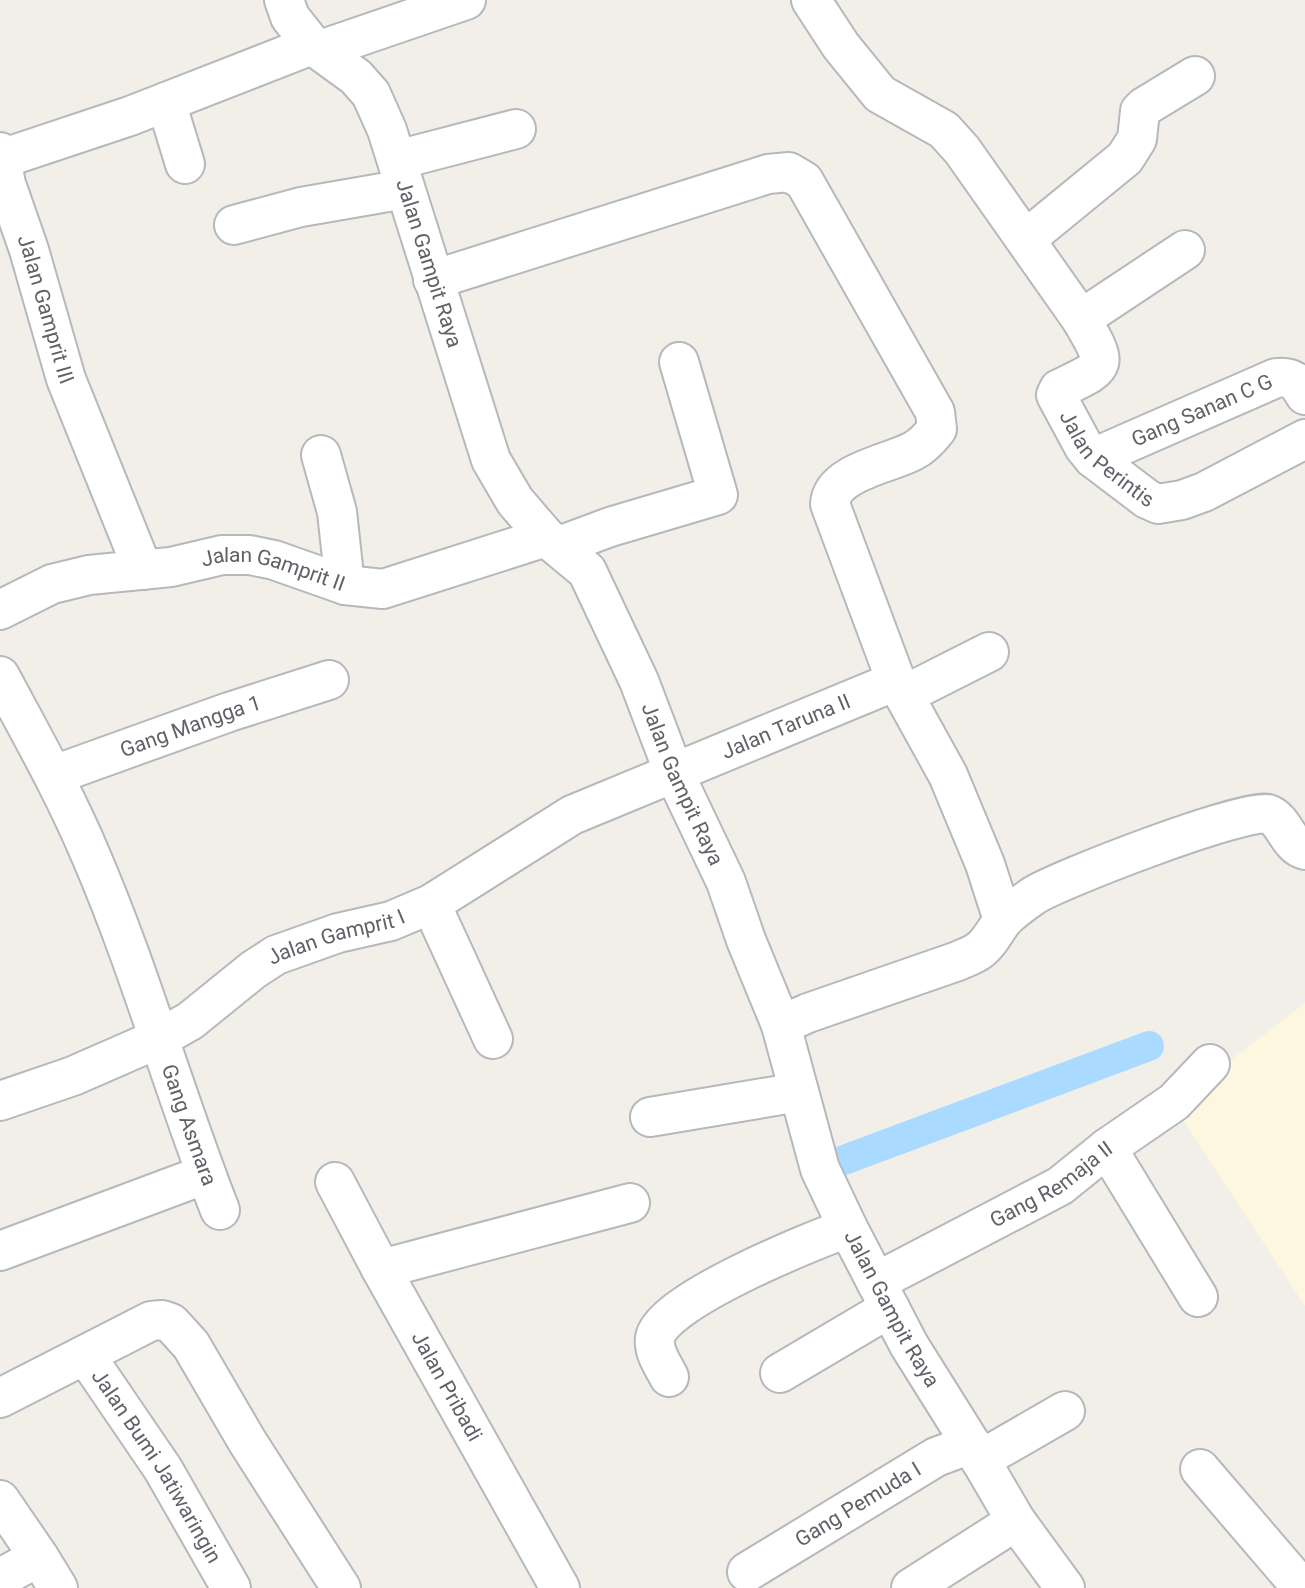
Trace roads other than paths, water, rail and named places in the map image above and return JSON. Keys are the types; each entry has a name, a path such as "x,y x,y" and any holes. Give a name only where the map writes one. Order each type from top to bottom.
{"street":[{"name":"Jalan Gampit Raya","path":"284,0 290,17 316,48 356,77 372,94 387,130 492,460 515,501 552,542 587,571 639,681 674,773 726,882 746,940 781,1025 820,1169 909,1345 1016,1521 1065,1588"},
{"name":"Jalan Gamprit III","path":"143,570 66,379 29,250 6,184 1,155 130,116 316,48 466,0"},
{"path":"811,0 841,46 880,94 944,130 961,150 1081,319 1185,250"},
{"path":"1026,239 1125,158 1137,139 1140,111 1144,107 1195,76"},
{"path":"166,102 185,164"},
{"path":"234,225 301,207 401,174 516,129"},
{"path":"433,280 768,174 789,172 804,181 935,412 937,429 930,439 914,451 844,480 831,496 830,504 900,688 948,775 985,864 1003,920"},
{"name":"Jalan Perintis","path":"1081,319 1093,340 1100,361 1098,369 1059,389 1056,395 1084,447 1093,458 1147,499 1158,504 1204,492 1305,439"},
{"name":"Jalan Gamprit II","path":"0,610 52,584 89,575 143,570 222,555 250,555 274,560 345,585 383,589 718,495 679,362"},
{"name":"Gang Sanan C G","path":"1093,458 1276,378 1287,376 1296,380 1305,395"},
{"path":"321,455 337,512 345,585"},
{"name":"Jalan Taruna II","path":"674,773 989,652"},
{"path":"0,677 54,775 92,857 160,1038"},
{"name":"Gang Mangga 1","path":"54,775 229,712 329,680"},
{"name":"Jalan Gamprit I","path":"0,1101 72,1076 160,1038 190,1021 253,970 276,955 338,933 391,921 430,904 572,815 674,773"},
{"path":"781,1025 808,1013 958,961 979,951 1003,920 1035,895 1063,881 1224,821 1266,813 1276,818 1297,847 1305,850"},
{"path":"430,904 493,1038"},
{"name":"Gang Asmara","path":"160,1038 220,1210"},
{"name":"Gang Remaja II","path":"780,1373 883,1295 1060,1186 1107,1148 1174,1102 1210,1064"},
{"path":"650,1117 799,1092"},
{"path":"1107,1148 1198,1297"},
{"path":"0,1251 206,1174"},
{"name":"Jalan Pribadi","path":"335,1182 560,1588"},
{"path":"381,1269 630,1203"},
{"path":"669,1377 656,1352 655,1338 659,1328 692,1301 733,1277 848,1228"},
{"path":"86,1356 151,1321 162,1320 181,1332 341,1588"},
{"name":"Jalan Bumi Jatiwaringin","path":"0,1398 86,1356 163,1468 231,1588"},
{"name":"Gang Pemuda I","path":"747,1572 936,1457 976,1452 1065,1411"},
{"path":"1200,1469 1302,1588"},
{"path":"0,1500 49,1572 0,1578"},
{"path":"911,1588 1016,1521"}],"waterway":[{"path":"820,1169 1149,1046"}]}
